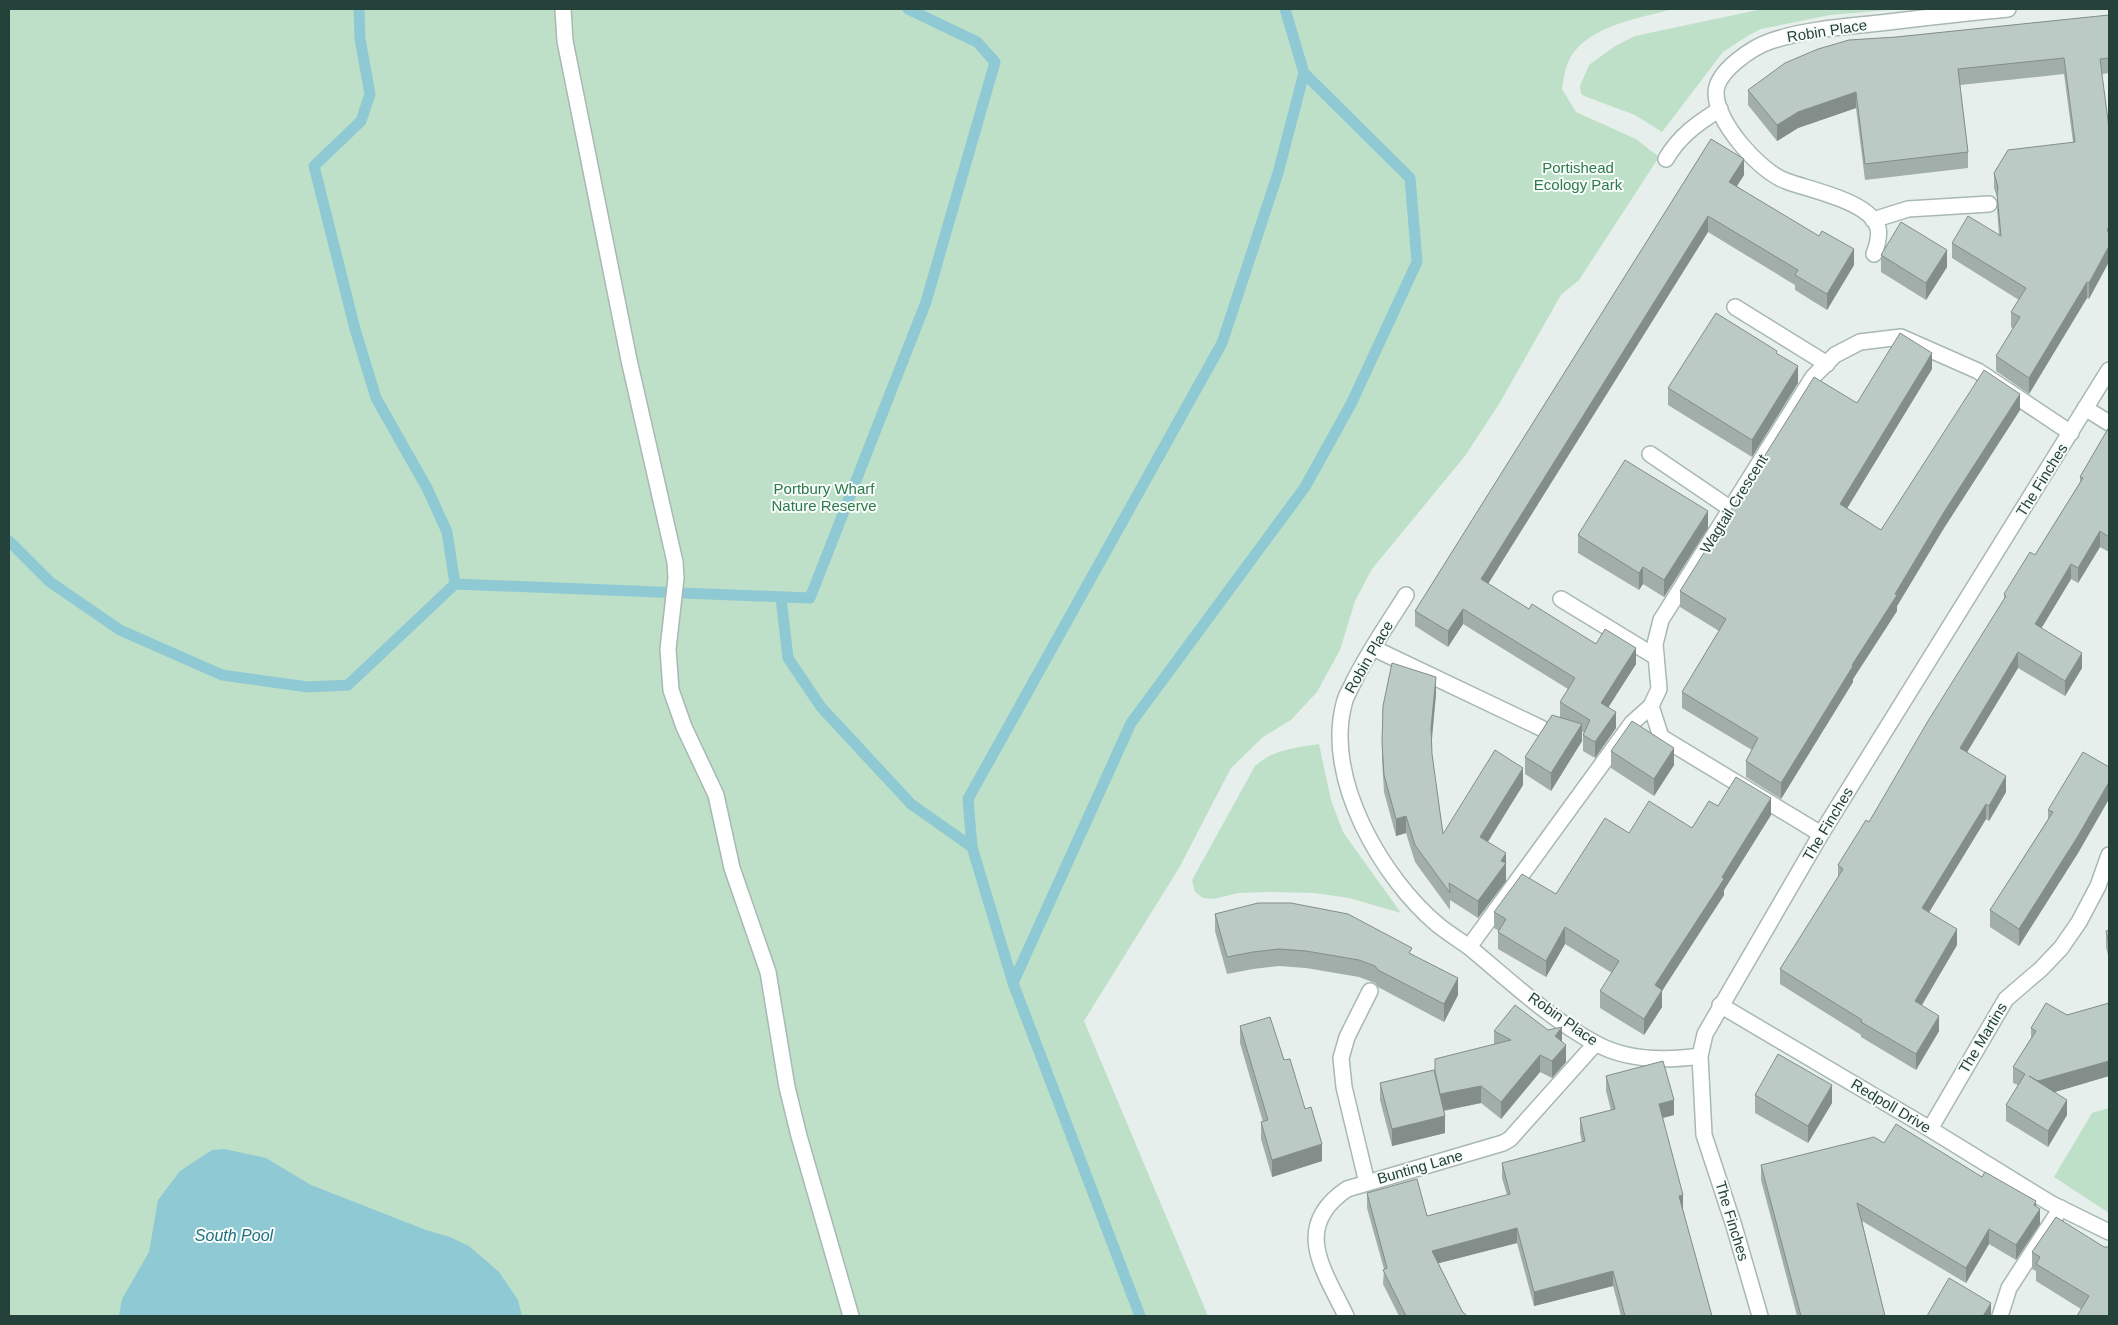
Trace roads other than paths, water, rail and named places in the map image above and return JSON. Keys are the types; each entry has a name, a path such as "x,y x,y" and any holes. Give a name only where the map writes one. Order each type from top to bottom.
{"street":[{"path":"563,9 562,24 566,51 630,360 672,542 676,578 668,656 671,690 684,727 716,795 734,877 768,972 787,1086 798,1136 851,1316"},
{"name":"Robin Place","path":"1873,220 1866,212 1856,206 1785,181 1770,173 1731,132 1716,101 1716,90 1720,79 1737,59 1769,42 1813,30 2008,9"},
{"path":"1666,158 1681,137 1720,109"},
{"path":"1874,254 1879,234 1873,220 1908,209 1989,204"},
{"path":"1735,307 1826,364"},
{"name":"Wagtail Crescent","path":"1651,706 1660,689 1655,644 1661,620 1813,377 1835,355 1860,342 1901,338 1978,371 2071,433"},
{"name":"The Finches","path":"1760,1316 1734,1226 1704,1135 1700,1056 1705,1034 1720,1005 1821,834 2109,370"},
{"path":"2086,408 2109,424"},
{"path":"1650,454 1731,509"},
{"name":"Robin Place","path":"1406,595 1372,648 1344,702 1338,732 1339,751 1352,801 1360,822 1394,877 1438,925 1469,947 1558,1018 1595,1044 1618,1052 1664,1060 1700,1056"},
{"path":"1561,599 1656,657"},
{"path":"1372,648 1541,728"},
{"path":"1469,947 1632,723 1651,706 1661,737 1821,834"},
{"name":"The Martins","path":"1930,1129 2006,999 2041,969 2061,948 2079,922 2098,886 2109,855"},
{"path":"1366,1183 1344,1087 1342,1058 1347,1037 1370,991"},
{"name":"Redpoll Drive","path":"1720,1005 2060,1208 2109,1232"},
{"name":"Bunting Lane","path":"1346,1316 1319,1258 1315,1233 1317,1225 1329,1203 1346,1189 1503,1143 1510,1139 1595,1044"},
{"path":"2000,1316 2010,1288 2060,1208"}],"water":[{"name":"South Pool","path":"224,1149 266,1158 311,1185 426,1230 450,1237 469,1246 499,1272 518,1300 522,1316 119,1316 122,1299 149,1252 158,1200 180,1171 212,1150"}],"waterway":[{"path":"359,9 360,39 370,94 361,121 314,166 355,329 376,398 427,488 447,532 455,584 810,598 926,302 995,62 977,42 908,9"},
{"path":"1013,983 1131,723 1305,487 1351,404 1417,262 1410,178 1304,73 1285,9"},
{"path":"1140,1316 1013,983 972,847 968,799 1222,343 1278,173 1304,73"},
{"path":"9,541 50,582 120,630 222,675 308,687 348,685 455,584"},
{"path":"781,598 788,658 821,707 911,804 972,847"}],"park label":[{"name":"Portishead Ecology Park","path":"1578,176"},
{"name":"Portbury Wharf Nature Reserve","path":"824,498"}]}
